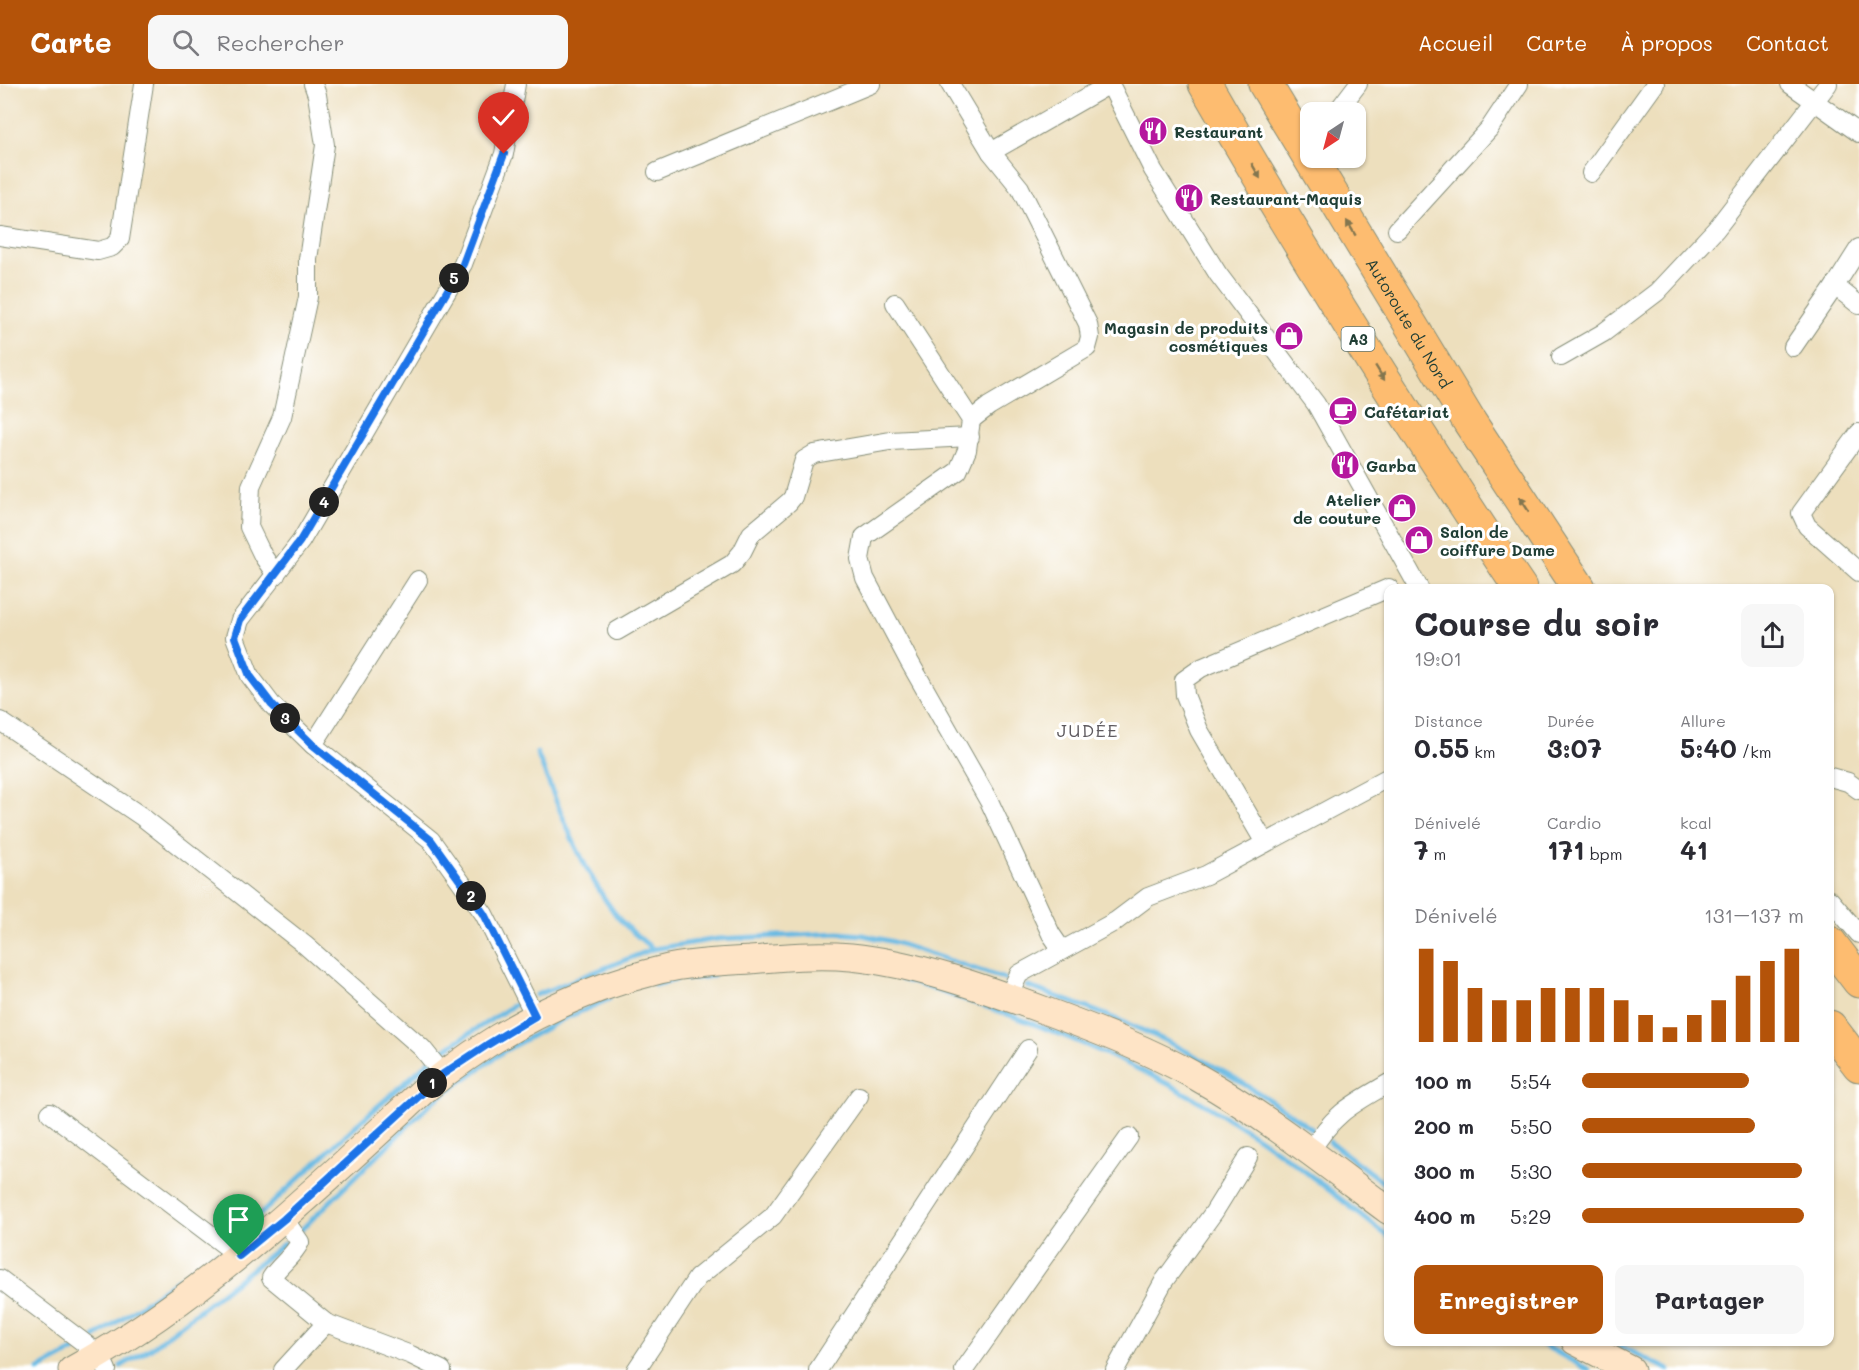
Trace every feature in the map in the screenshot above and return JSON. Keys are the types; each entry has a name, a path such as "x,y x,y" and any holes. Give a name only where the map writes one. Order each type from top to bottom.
{"highway":[{"name":"A3","path":"1205,84 1344,317 1517,584"},
{"name":"Autoroute du Nord","path":"1266,84 1463,412 1576,584"},
{"path":"1834,948 1859,981"},
{"path":"1834,1032 1859,1065"}],"street":[{"path":"0,236 98,251 112,247 120,239 144,84"},
{"path":"276,575 263,556 249,528 251,486 282,417 308,297 308,259 325,145 317,95 313,84"},
{"path":"516,84 504,154 463,264 323,504 276,575 240,620 235,637 250,676 272,705 313,745 431,840 484,914 535,1016"},
{"path":"657,172 871,84"},
{"path":"950,84 991,152 1020,188 1088,324 1090,337 1087,348 989,406 971,429 958,471 864,537 860,559 865,578 909,661 990,803 1051,934 1062,950"},
{"path":"991,152 1110,84 1154,170 1218,274 1316,404 1416,583"},
{"path":"1344,102 1358,84"},
{"path":"1397,230 1489,129 1519,84"},
{"path":"1591,173 1655,84"},
{"path":"1790,84 1859,133"},
{"path":"1561,357 1603,333 1657,292 1716,229 1828,84"},
{"path":"1793,347 1859,248"},
{"path":"1835,286 1859,305"},
{"path":"895,303 971,429"},
{"path":"617,631 732,564 742,552 751,534 793,497 804,460 814,454 971,429"},
{"path":"1859,433 1801,513 1807,526 1859,572"},
{"path":"313,745 418,580"},
{"path":"1265,843 1199,730 1185,695 1184,680 1200,668 1384,590"},
{"path":"0,721 141,816 231,886 305,945 422,1048 443,1074"},
{"path":"1834,778 1848,782 1859,790"},
{"path":"1008,997 1018,974 1116,921 1149,897 1206,875 1384,780"},
{"path":"1834,905 1859,934"},
{"path":"72,1370 104,1362 131,1335 239,1256 284,1219 443,1074 487,1045 535,1016 602,986 662,970 697,964 798,956 850,957 892,963 1008,997 1150,1053 1197,1077 1260,1115 1384,1207"},
{"path":"818,1370 1028,1049"},
{"path":"1311,1151 1328,1125 1342,1111 1384,1086"},
{"path":"636,1370 697,1278 773,1216 859,1096"},
{"path":"50,1113 239,1256"},
{"path":"964,1370 1129,1137"},
{"path":"1115,1370 1164,1281 1214,1212 1248,1157"},
{"path":"284,1219 300,1242 296,1251 277,1268 271,1278 326,1323 411,1355 442,1370"},
{"path":"0,1279 104,1362"},
{"path":"284,1370 326,1323"},
{"path":"1585,1346 1631,1370"}],"waterway":[{"path":"537,753 571,837 603,897 620,920 653,949"},
{"path":"536,995 653,949 717,939 839,933 863,935 894,942 1005,979"},
{"path":"687,979 713,976"},
{"path":"901,979 1037,1025 1082,1043 1168,1084 1269,1145 1384,1233"},
{"path":"655,985 675,980"},
{"path":"1027,986 1121,1021 1176,1046 1246,1085 1313,1130"},
{"path":"301,1230 431,1103 504,1051 561,1020 609,999"},
{"path":"236,1237 352,1129 439,1053 517,1003"},
{"path":"1330,1142 1384,1183"},
{"path":"121,1366 150,1349 285,1243"},
{"path":"95,1337 216,1253"},
{"path":"1545,1346 1589,1370"},
{"path":"1620,1346 1669,1370"},
{"path":"38,1370 75,1350"}],"place":[{"name":"Restaurant","path":"1153,131"},
{"name":"Restaurant-Maquis","path":"1189,198"},
{"name":"Magasin de produits cosmétiques","path":"1289,336"},
{"name":"Cafétariat","path":"1343,411"},
{"name":"Garba","path":"1345,465"},
{"name":"Atelier de couture","path":"1402,508"},
{"name":"Salon de coiffure Dame","path":"1419,540"}],"district":[{"name":"JUDÉE","path":"1088,730"}],"route":[{"path":"239,1256 284,1219 424,1089 487,1045 535,1016 484,914 431,840 313,745 272,705 250,676 235,637 240,620 300,541 463,264 504,154"}]}
